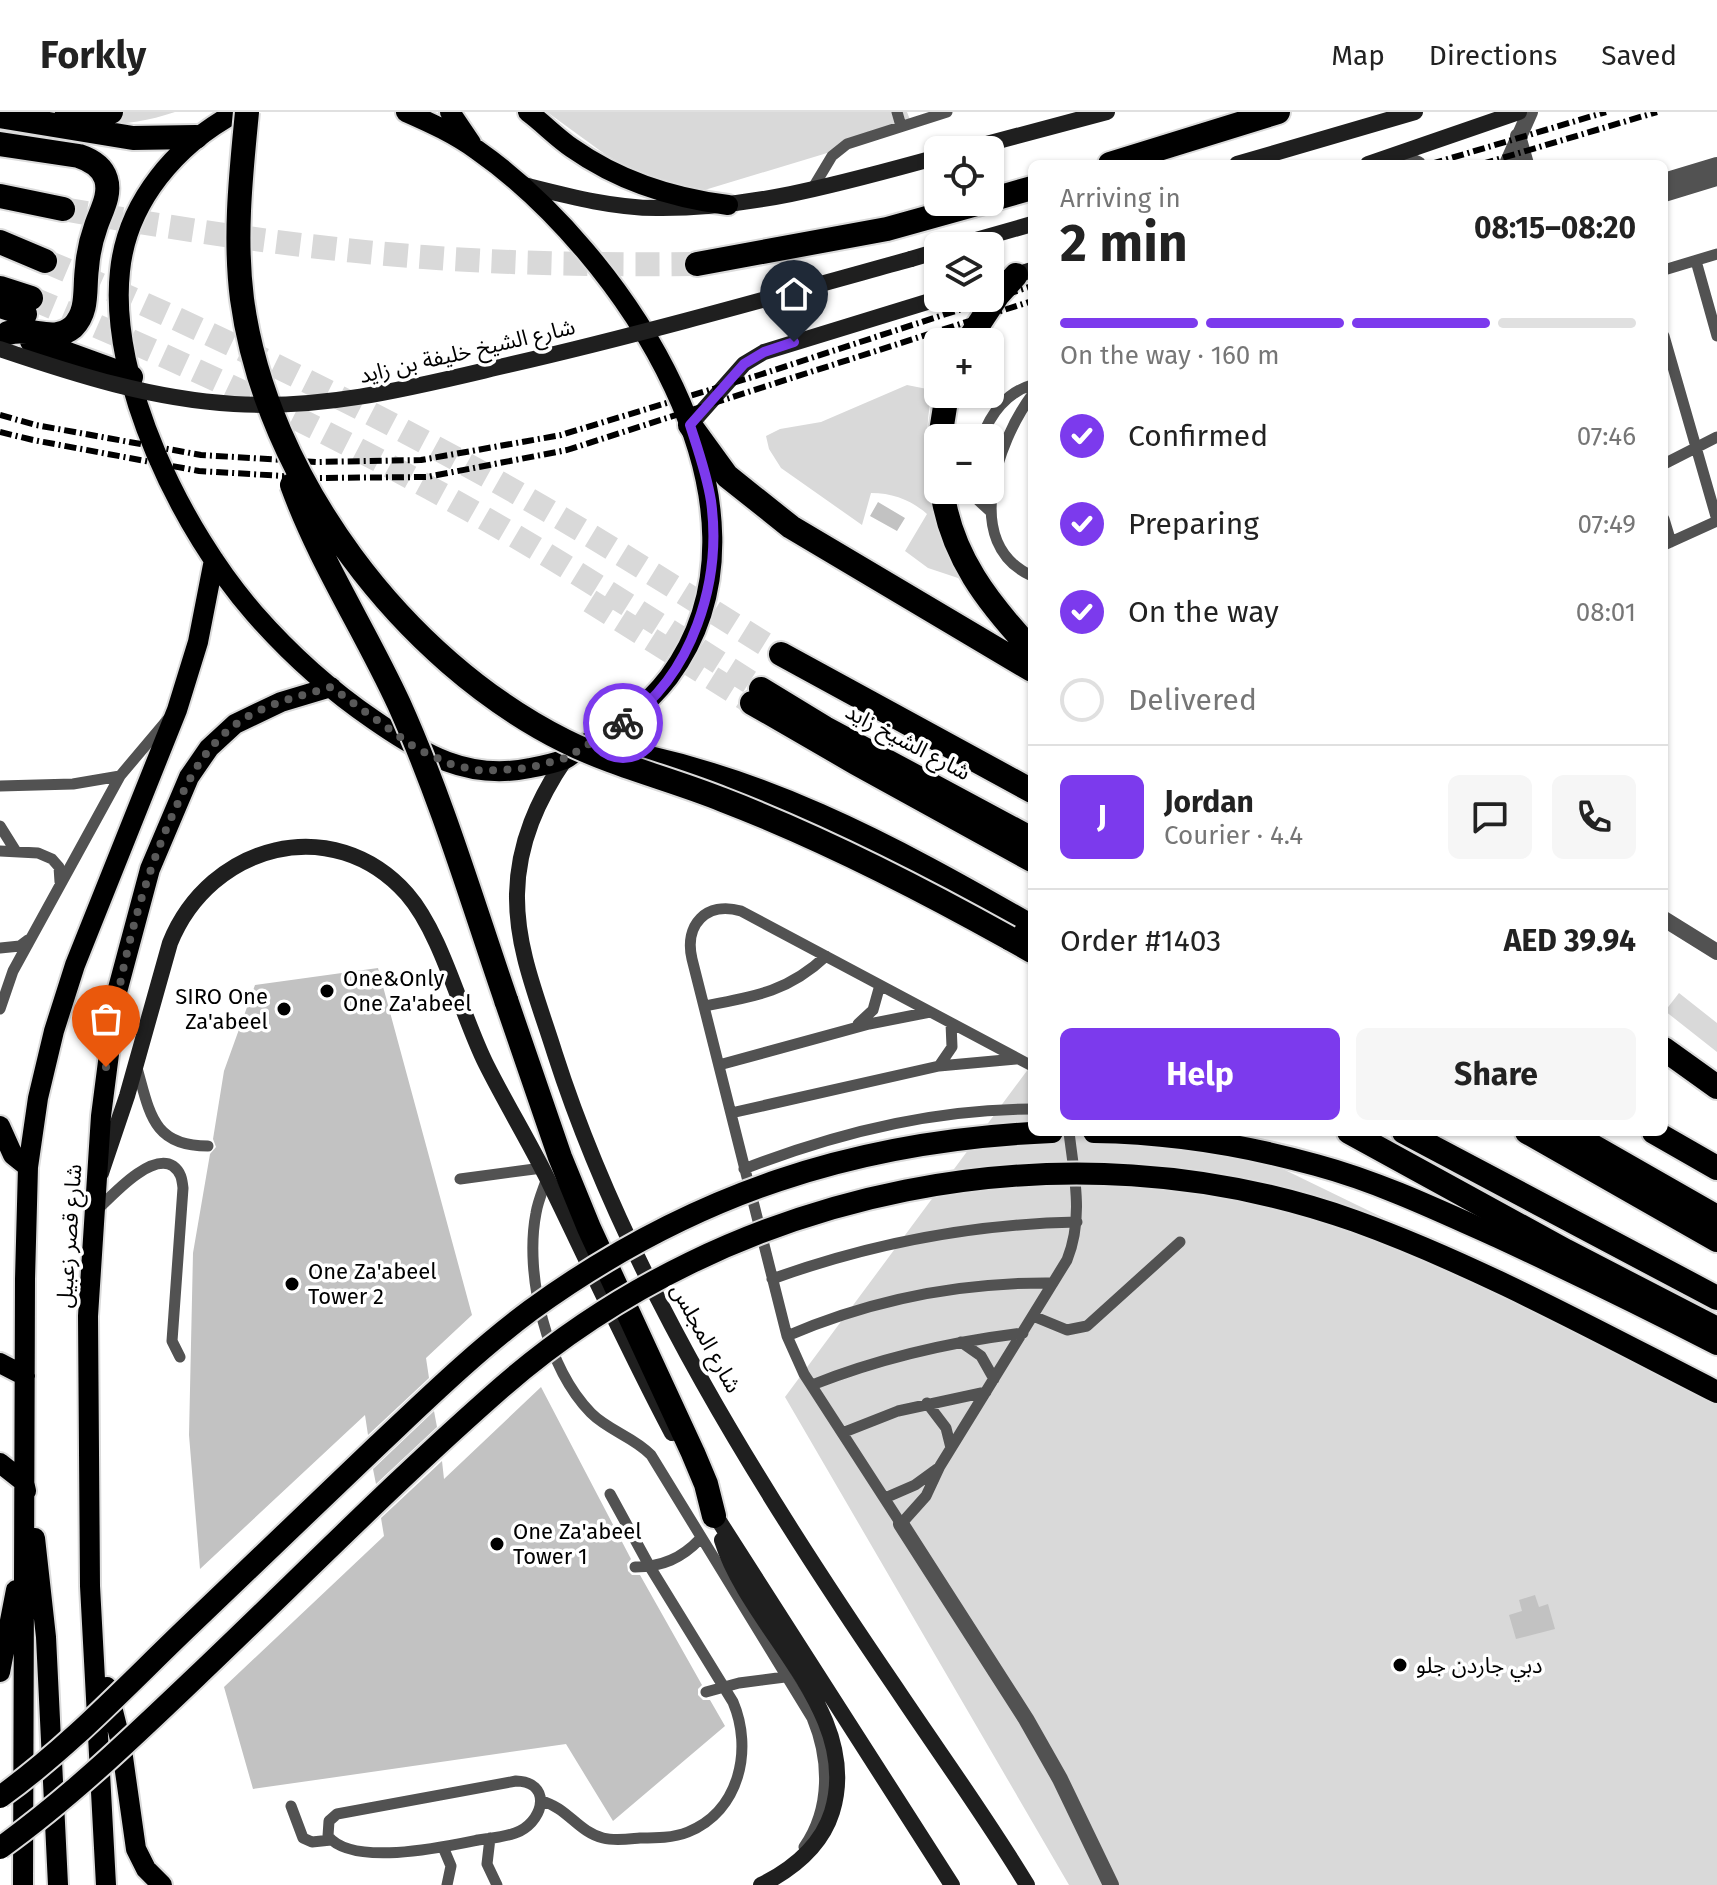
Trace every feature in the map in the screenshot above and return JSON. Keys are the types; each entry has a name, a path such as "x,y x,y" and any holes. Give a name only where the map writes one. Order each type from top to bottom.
{"highway":[{"path":"0,115 76,118 111,112"},
{"path":"247,112 240,189 239,265 257,375 281,455 312,533 375,654 420,753 535,1086 583,1214 693,1453 706,1484 714,1516"},
{"path":"1123,160 1278,112"},
{"path":"0,115 133,138 201,127"},
{"path":"0,144 91,160 101,168 108,192 90,249 85,303 79,320 71,329 55,336 25,330 3,337"},
{"path":"1004,196 1028,189"},
{"path":"0,196 63,209"},
{"path":"697,264 887,229 934,216"},
{"path":"0,242 45,261"},
{"path":"976,328 998,295 1024,272"},
{"path":"0,288 28,306 0,306"},
{"path":"3,337 131,377"},
{"path":"270,414 324,515 368,577 428,642 506,706 595,755 722,799 842,850 1028,949"},
{"path":"690,425 727,476 791,527 1028,668"},
{"path":"945,504 949,525 967,567 989,603 1028,646"},
{"name":"شارع الشيخ زايد","path":"781,654 1028,789"},
{"name":"شارع الشيخ زايد","path":"1028,837 825,728 756,696 829,748 1028,858"},
{"path":"574,752 653,757 762,790 911,860 1028,925"},
{"path":"1668,1052 1717,1087"},
{"path":"0,1797 69,1740 452,1374 530,1311 572,1282 636,1243 692,1215 740,1193 803,1171 906,1146 1028,1134"},
{"path":"1167,1136 1281,1156 1367,1181 1558,1265 1717,1344"},
{"path":"1356,1136 1539,1237 1717,1329"},
{"path":"1412,1136 1717,1298"},
{"path":"1534,1136 1717,1240"},
{"path":"1575,1136 1717,1217"},
{"path":"1661,1136 1717,1168"},
{"path":"0,1848 100,1769 471,1414 539,1356 612,1306 690,1262 768,1229 848,1203 936,1184 1032,1174 1143,1177 1266,1196 1324,1212 1397,1238 1526,1297 1717,1392"}],"main road":[{"path":"237,112 201,127 165,168 141,205 120,268 118,312 131,377 164,468 214,560 254,613 331,687 417,749 453,765 504,771 529,768 574,752 631,717 656,694 677,666 705,603 712,569 712,508 705,472 690,425 657,356 618,293 584,249 519,184 473,146 443,128 406,112"},
{"path":"450,112 473,146"},
{"path":"528,112 570,147 634,182 680,197 728,205"},
{"path":"1004,139 1107,112"},
{"path":"1251,160 1415,112"},
{"path":"1383,160 1519,112"},
{"path":"519,184 572,197 630,206 728,205 811,191 924,161"},
{"path":"1004,232 1028,225"},
{"name":"شارع الشيخ خليفة بن زايد","path":"3,337 125,389 200,402 314,403 378,394 576,350 924,255"},
{"path":"1004,278 1024,272"},
{"path":"690,425 744,364 764,352 924,303"},
{"name":"شارع قصر زعبيل","path":"23,1885 28,1167 38,1098 70,978 177,710 198,642 214,560"},
{"name":"شارع قصر زعبيل","path":"106,1885 90,1586 88,1316 105,1079 117,992 150,869 189,777 203,757 235,724 281,702 331,687"},
{"name":"شارع المجلس","path":"574,752 548,784 519,862 517,895 520,944 567,1090 603,1181 689,1355 781,1512 1027,1885"},
{"path":"142,797 175,809"},
{"path":"96,1185 136,1065 170,943 177,925 197,895 225,871 274,850 310,848 345,854 385,875 417,907 427,923 486,1065 544,1173 617,1326 714,1516 952,1885"},
{"path":"0,1126 13,1155 28,1167"},
{"path":"0,1363 25,1376"},
{"path":"0,1463 24,1482 43,1598 58,1885"},
{"path":"714,1516 733,1567 825,1718 838,1760 837,1790 823,1831 809,1852 777,1877 761,1885"},
{"path":"0,1672 9,1618 24,1563"},
{"path":"94,1645 121,1743 136,1849 146,1869 162,1885"}],"street":[{"path":"1509,160 1530,112"},
{"path":"1518,136 1525,160"},
{"path":"1397,155 1409,160"},
{"path":"1668,180 1717,165"},
{"path":"1668,193 1717,178"},
{"path":"1668,921 1717,952"},
{"path":"901,1524 1026,1719 1060,1779 1111,1885"}],"lane":[{"path":"897,112 901,126"},
{"path":"811,191 839,149 947,112"},
{"path":"1668,269 1717,254"},
{"path":"1696,261 1717,336"},
{"path":"1668,350 1717,520 1668,543"},
{"path":"989,424 1011,394 1028,387"},
{"path":"1028,402 999,459 991,512 999,546 1009,561 1028,573"},
{"path":"1668,462 1717,437"},
{"path":"982,504 991,512"},
{"name":"شارع قصر زعبيل","path":"0,1009 13,971 120,776 155,731 177,710"},
{"path":"0,786 73,784 120,776"},
{"path":"0,826 15,850"},
{"path":"0,851 38,853 52,859 59,867 61,884"},
{"path":"1028,1064 741,911 721,908 712,911 697,923 690,940 787,1336 812,1385 901,1524 926,1496 940,1466 1023,1333 1072,1247 1077,1222 1069,1136"},
{"path":"0,948 20,946 36,930"},
{"path":"704,1006 783,987 799,979 826,956"},
{"path":"849,1029 873,1010 880,985"},
{"path":"0,986 0,999"},
{"path":"719,1065 849,1029 930,1012"},
{"path":"939,1066 952,1047 954,1031 951,1023"},
{"path":"731,1113 939,1066 1019,1059"},
{"path":"136,1065 146,1098 164,1134 185,1145 208,1146"},
{"path":"744,1169 822,1141 902,1122 984,1111 1028,1109"},
{"path":"94,1213 134,1176 154,1164 169,1164 180,1174 183,1188 172,1335 173,1347 180,1357"},
{"path":"460,1179 544,1173 536,1211 533,1260 540,1308 555,1354 585,1407 605,1426 637,1442 651,1455 805,1705 817,1731 823,1750 825,1789 821,1809 808,1841 777,1877"},
{"path":"772,1279 856,1251 944,1232 988,1226 1077,1222"},
{"path":"1033,1316 1067,1330 1087,1326 1180,1242"},
{"path":"787,1336 851,1311 917,1293 985,1284 1053,1283"},
{"path":"812,1385 885,1359 960,1341 1023,1333"},
{"path":"960,1341 981,1356 994,1379"},
{"path":"842,1433 927,1403 986,1392"},
{"path":"927,1403 946,1428 951,1448"},
{"path":"885,1498 915,1485 940,1466"},
{"path":"541,1801 563,1810 587,1832 610,1839 672,1836 699,1827 721,1807 735,1783 743,1756 739,1715 610,1494"},
{"path":"635,1567 650,1567 673,1560 700,1539"},
{"path":"706,1692 724,1686 785,1677"},
{"path":"291,1806 297,1829 303,1838 312,1842 331,1840 378,1852 416,1852 522,1830 538,1815 541,1801 536,1788 516,1781 358,1810 333,1817 327,1825 331,1840"},
{"path":"490,1838 487,1864 497,1885"},
{"path":"443,1847 451,1866 447,1885"}],"shaded area":[{"path":"0,112 175,112 129,123 88,124"},
{"path":"547,112 907,112 913,127 698,192 659,184 606,155"},
{"path":"907,385 924,388 924,408 929,408 928,424 924,424 924,504 934,504 941,533 961,579 928,568 905,551 927,514 921,509 894,496 871,493 862,525 781,468 769,449 766,436 780,429 821,422"},
{"path":"1679,993 1717,1023 1717,1052 1668,1013 1668,1007"},
{"name":"دبي جاردن جلو","path":"1028,1069 1028,1136 1215,1136 1717,1380 1717,1885 1069,1885 785,1397"}],"building":[{"path":"878,502 905,518 897,531 870,516"},
{"path":"378,968 472,1315 426,1358 429,1378 368,1435 365,1415 200,1569 189,1435 193,1253 210,1154 216,1147 213,1139 224,1071 255,985"},
{"path":"541,1387 631,1559 627,1564 628,1571 632,1575 640,1575 702,1685 698,1695 703,1700 710,1700 725,1726 613,1821 566,1744 253,1789 224,1687 384,1536 381,1518 442,1461 444,1479"},
{"path":"434,1411 437,1427 376,1484 373,1469"},
{"path":"1535,1595 1539,1607 1548,1604 1555,1629 1516,1639 1509,1615 1522,1611 1519,1600"}],"tunnel":[{"path":"63,209 243,238 379,253 526,263 697,264"},
{"path":"45,261 169,315 410,434 560,518 781,654"},
{"path":"31,298 233,388 381,462 555,560 761,689"},
{"path":"590,601 752,703"}],"railway":[{"path":"1444,160 1606,112"},
{"path":"1495,160 1657,112"},
{"path":"0,415 36,425 201,455 317,462 421,460 561,435 759,375 1028,287"},
{"path":"0,432 199,471 317,478 427,477 567,450 1028,302"}],"way so far":[{"path":"106,1067 117,992 150,869 189,777 209,748 235,724 281,702 331,687 417,749 453,765 482,771 504,771 566,758 623,723"}],"place":[{"name":"One&Only One Za'abeel","path":"327,991"},
{"name":"SIRO One Za'abeel","path":"284,1009"},
{"name":"One Za'abeel Tower 2","path":"292,1284"},
{"name":"One Za'abeel Tower 1","path":"497,1544"},
{"name":"دبي جاردن جلو","path":"1400,1665"}],"route":[{"path":"623,723 656,694 677,666 705,603 712,569 712,508 705,472 690,425 744,364 764,352 794,342"}]}
